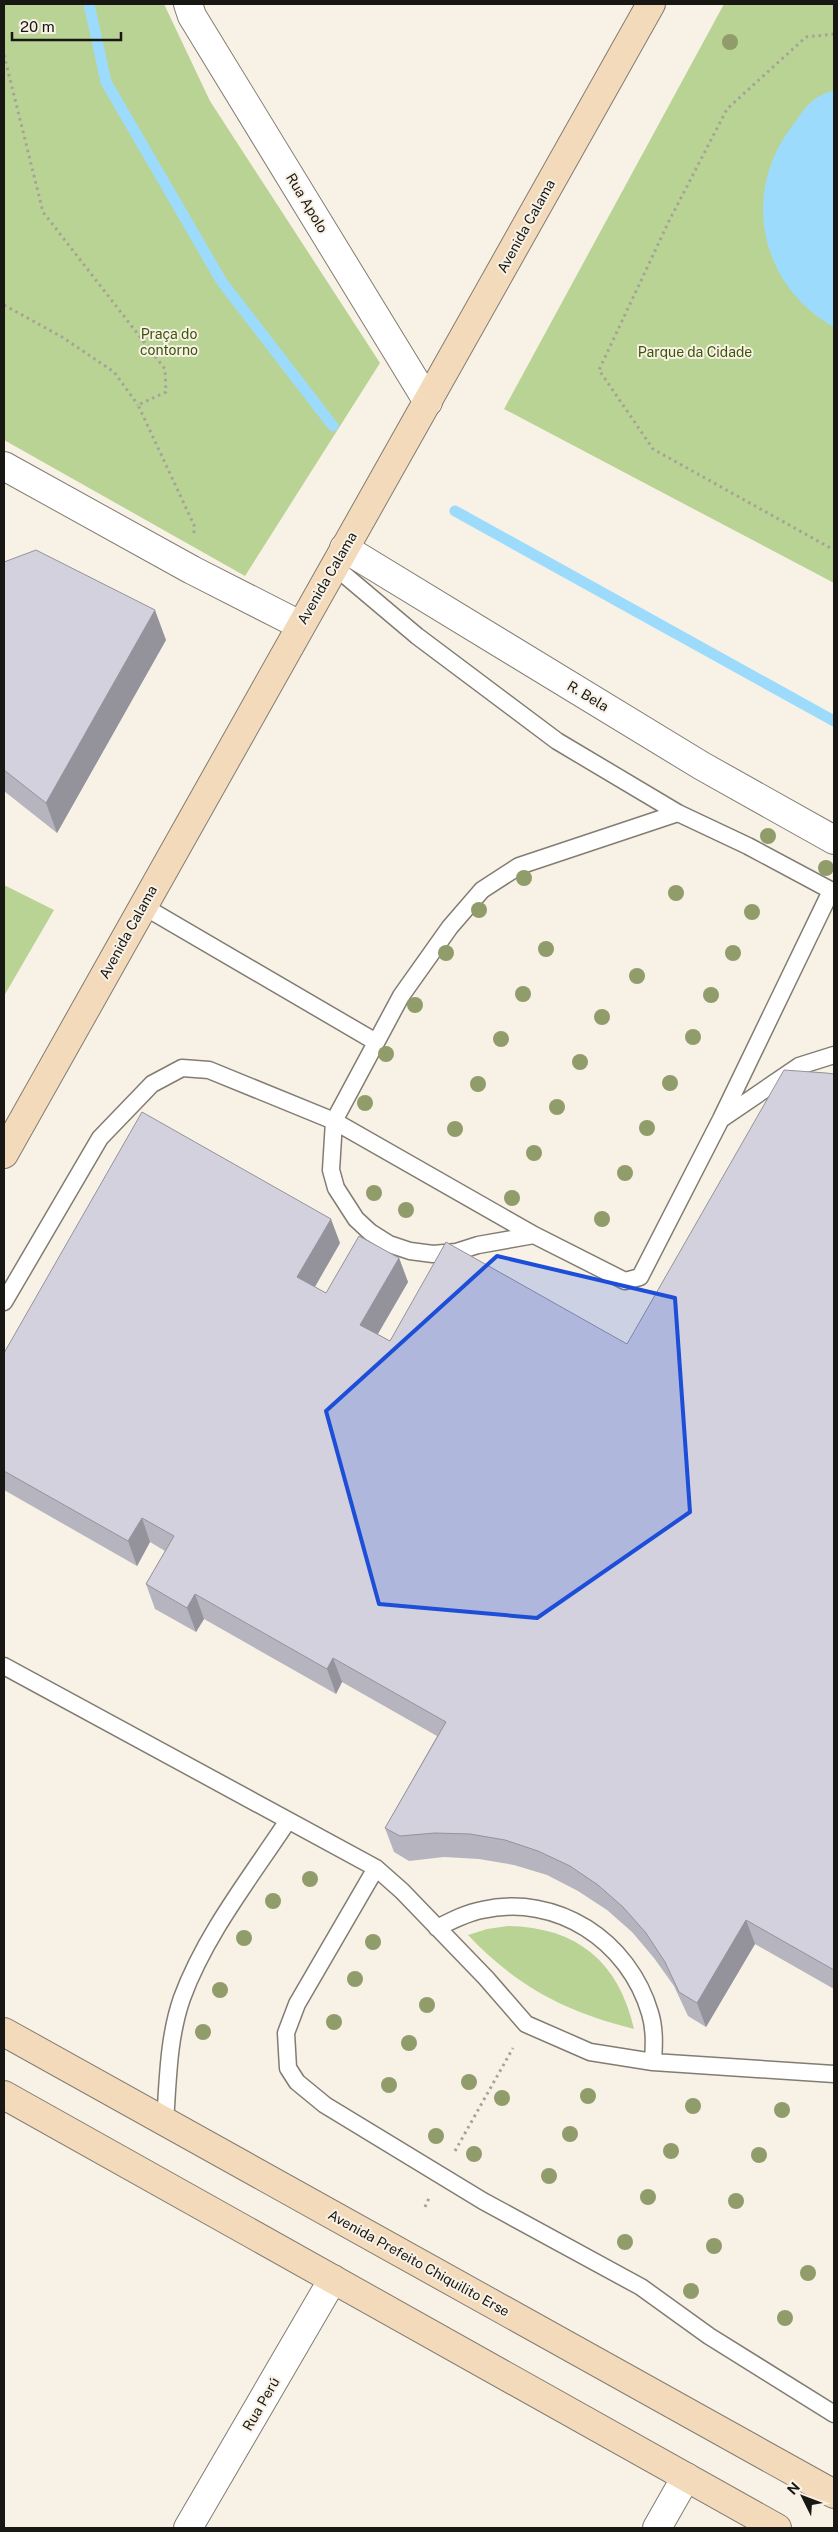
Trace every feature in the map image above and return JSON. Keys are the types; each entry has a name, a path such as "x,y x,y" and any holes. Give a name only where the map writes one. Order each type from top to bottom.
{"main road":[{"name":"Avenida Calama","path":"4,1154 651,4"},
{"name":"Avenida Prefeito Chiquilito Erse","path":"4,2032 834,2494"},
{"path":"4,2094 777,2528"}],"street":[{"name":"Rua Apolo","path":"193,8 428,402"},
{"path":"4,466 192,570 300,625"},
{"name":"R. Bela","path":"339,557 834,840"},
{"name":"Rua Perú","path":"188,2528 333,2279"},
{"path":"657,2528 686,2477"}],"lane":[{"path":"4,1302 100,1138 152,1084 182,1068 209,1070 334,1121 534,1235 624,1281 640,1277 721,1119 833,892 748,846 678,813 557,741 417,636 339,557"},
{"path":"534,1235 478,1245 456,1252 433,1254 410,1251 389,1244 370,1232 356,1219 336,1188 331,1170 334,1121 401,996 450,927 482,890 519,866 678,813"},
{"path":"143,906 376,1042"},
{"path":"721,1119 799,1066 834,1055"},
{"path":"4,1666 287,1822 376,1868 402,1890 486,1978 526,2024 590,2052 654,2062 834,2074"},
{"path":"165,2122 169,2055 182,1999 206,1947 287,1822"},
{"path":"376,1868 297,2004 286,2033 288,2068 297,2082 325,2105 484,2201 641,2287 709,2336 834,2414"},
{"path":"437,1928 458,1917 506,1906 531,1908 554,1913 584,1926 616,1951 631,1970 642,1991 650,2014 654,2038 654,2062"}],"path":[{"path":"834,34 806,36 727,109 669,221 599,370 653,449 834,550"},
{"path":"4,55 43,212 165,369 166,392 138,405"},
{"path":"4,306 62,337 114,372 138,405 194,525 192,570"},
{"path":"425,2206 526,2024"}],"highlighted area":[{"path":"497,1256 675,1298 690,1512 537,1618 379,1604 326,1411"}],"green space":[{"name":"Praça do contorno","path":"4,4 164,4 210,101 380,363 245,576 4,440"},
{"name":"Parque da Cidade","path":"724,4 834,4 834,583 504,409"},
{"path":"4,885 54,910 4,996"},
{"path":"508,1926 533,1928 555,1933 574,1941 591,1953 606,1967 618,1985 627,2005 634,2029 586,2014 544,1995 505,1969 468,1935 487,1929"}],"water":[{"path":"834,90 834,327 809,309 789,288 775,263 766,236 763,208 767,179 777,152 793,125 810,103 819,96"}],"building":[{"path":"36,550 155,610 46,803 4,770 4,562"},
{"path":"784,1070 834,1074 834,1970 746,1920 697,2003 679,1992 665,1962 646,1933 623,1907 598,1885 570,1866 538,1851 505,1840 470,1834 435,1833 400,1836 385,1828 446,1722 333,1658 327,1669 195,1594 187,1608 146,1584 174,1536 142,1518 128,1541 4,1471 4,1353 142,1112 331,1219 297,1277 326,1293 359,1236 399,1258 360,1325 390,1341 446,1242 627,1344"}],"waterway":[{"path":"89,4 106,82 222,282 333,426"},
{"path":"455,511 834,721"}]}
